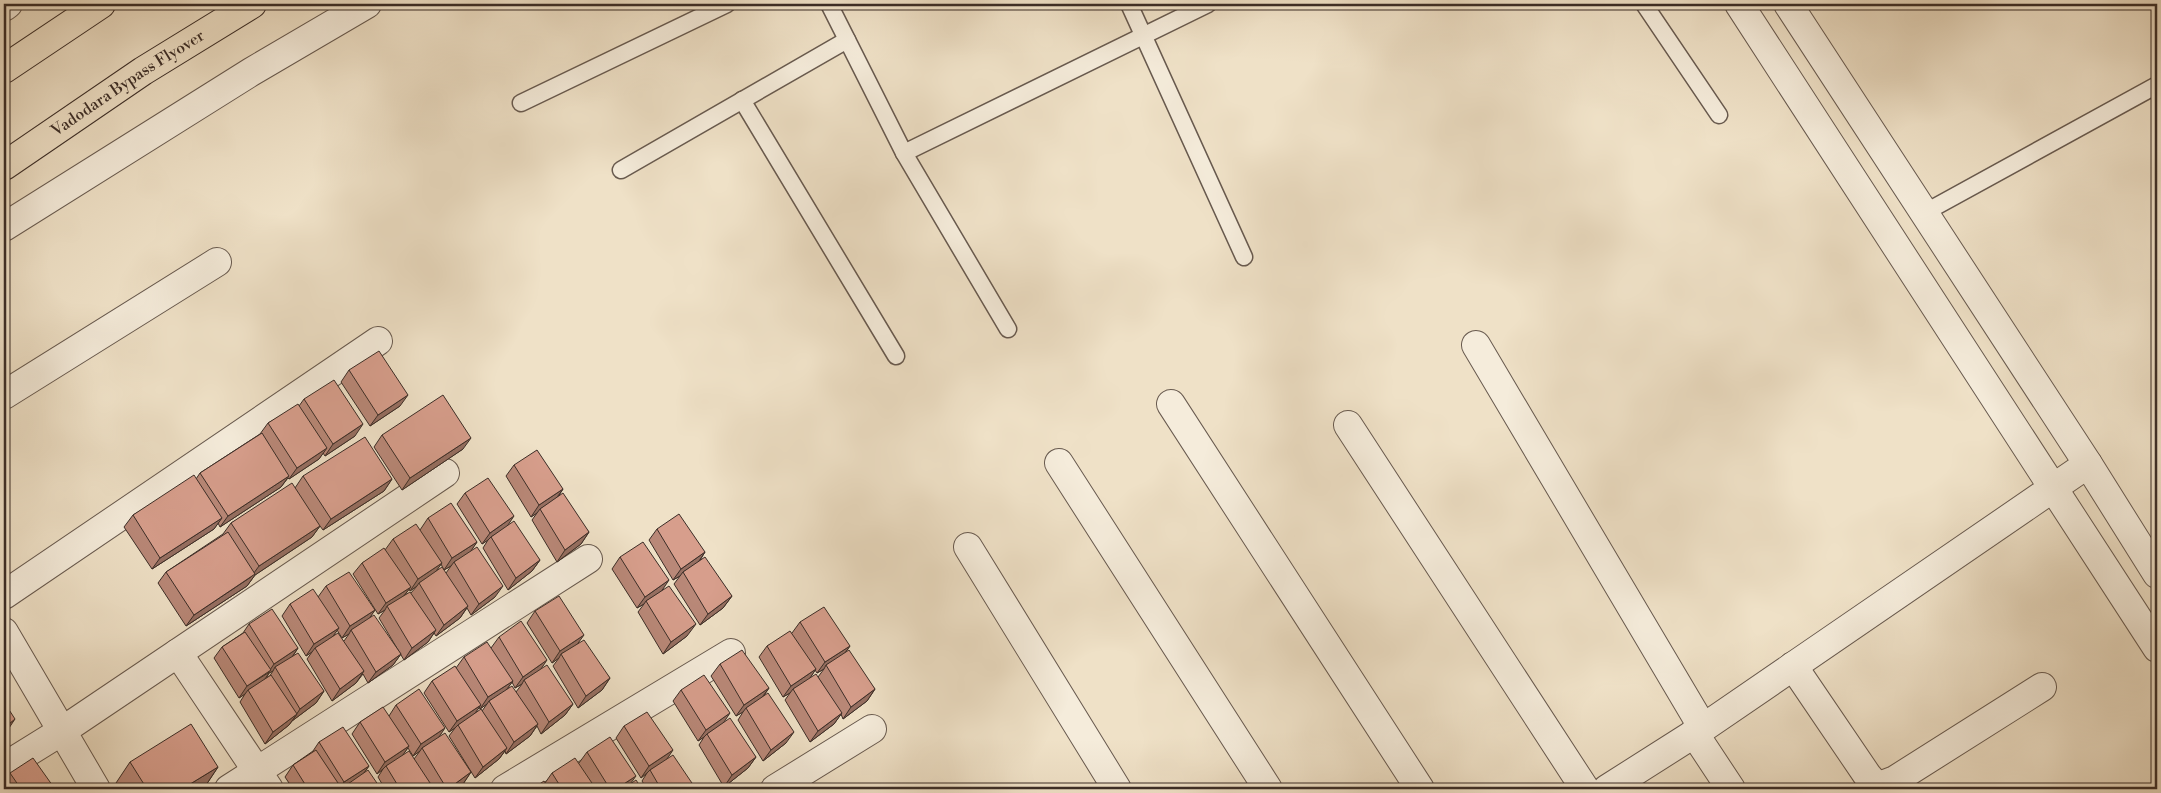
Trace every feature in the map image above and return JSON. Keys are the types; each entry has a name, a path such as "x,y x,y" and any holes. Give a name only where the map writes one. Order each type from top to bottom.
{"highway":[{"path":"4,68 102,4"},
{"name":"Vadodara Bypass Flyover","path":"4,166 143,71 252,4"}],"street":[{"path":"4,7 8,4"},
{"path":"4,227 251,72 367,4"},
{"path":"1739,4 2055,487 2157,648"},
{"path":"1788,4 2088,464 2157,574"},
{"path":"4,395 216,262"},
{"path":"4,596 378,341"},
{"path":"1476,345 1731,789"},
{"path":"1171,404 1420,789"},
{"path":"1348,425 1585,789"},
{"path":"1059,463 1268,789"},
{"path":"1607,789 1699,731 2088,464"},
{"path":"4,767 178,654 445,473"},
{"path":"968,547 1117,789"},
{"path":"229,789 263,780 588,559"},
{"path":"4,632 96,789"},
{"path":"505,789 731,652"},
{"path":"178,654 263,780"},
{"path":"1793,666 1867,776 1873,782 1882,785 1895,780 2042,687"},
{"path":"775,789 872,729"}],"lane":[{"path":"521,103 727,4"},
{"path":"829,4 904,153 1008,329"},
{"path":"1129,4 1244,257"},
{"path":"904,153 1208,4"},
{"path":"1644,4 1719,115"},
{"path":"621,170 847,40"},
{"path":"1924,213 2157,85"},
{"path":"742,100 896,356"}],"building":[{"path":"379,351 408,395 378,415 349,370"},
{"path":"334,380 363,424 333,444 304,399"},
{"path":"443,395 471,438 410,478 382,435"},
{"path":"298,404 327,448 297,468 268,423"},
{"path":"262,433 289,476 228,516 200,473"},
{"path":"365,437 392,479 331,519 303,476"},
{"path":"537,450 563,489 539,505 514,465"},
{"path":"194,475 222,518 160,558 133,515"},
{"path":"488,478 514,516 490,533 465,493"},
{"path":"292,483 320,526 259,566 231,523"},
{"path":"563,493 589,532 565,550 540,509"},
{"path":"451,503 477,542 452,558 428,518"},
{"path":"679,514 705,552 681,569 657,529"},
{"path":"514,521 540,560 516,578 491,537"},
{"path":"416,524 442,563 418,579 393,539"},
{"path":"228,532 255,574 194,615 166,572"},
{"path":"643,542 669,580 645,597 620,557"},
{"path":"477,547 503,586 479,604 454,562"},
{"path":"384,548 411,587 386,603 362,563"},
{"path":"705,557 732,596 708,614 683,572"},
{"path":"442,567 468,606 444,625 419,583"},
{"path":"349,572 375,610 350,626 326,586"},
{"path":"669,586 696,624 671,642 646,601"},
{"path":"313,589 339,628 314,644 290,604"},
{"path":"410,592 436,630 412,648 387,606"},
{"path":"559,596 584,635 560,651 535,611"},
{"path":"824,607 850,646 825,662 800,622"},
{"path":"272,609 298,648 274,664 249,624"},
{"path":"374,615 401,654 376,672 351,630"},
{"path":"521,621 547,660 523,677 499,637"},
{"path":"790,631 816,669 791,686 767,646"},
{"path":"245,632 271,670 247,686 222,647"},
{"path":"338,633 364,671 340,689 315,648"},
{"path":"584,640 610,678 586,696 561,654"},
{"path":"487,642 513,681 488,697 464,657"},
{"path":"742,650 769,688 744,705 720,664"},
{"path":"849,650 875,689 851,707 826,665"},
{"path":"298,653 324,691 300,709 275,667"},
{"path":"547,665 573,704 549,722 524,680"},
{"path":"455,666 481,705 457,721 432,681"},
{"path":"816,674 842,713 818,731 793,689"},
{"path":"271,675 297,714 273,732 248,690"},
{"path":"704,675 730,713 706,730 681,690"},
{"path":"512,686 538,724 514,742 489,701"},
{"path":"419,689 445,728 421,744 396,705"},
{"path":"768,693 794,732 771,750 746,708"},
{"path":"4,702 15,719 4,728"},
{"path":"383,707 409,746 385,762 360,722"},
{"path":"481,709 507,748 483,767 458,725"},
{"path":"647,712 673,750 649,766 624,726"},
{"path":"730,718 756,757 732,775 707,734"},
{"path":"191,724 218,767 182,789 147,789 130,762"},
{"path":"343,727 369,766 344,782 319,742"},
{"path":"445,733 471,772 448,789 422,748"},
{"path":"610,737 636,776 616,789 610,789 587,752"},
{"path":"316,750 342,789 308,789 293,765"},
{"path":"409,751 434,789 400,789 386,766"},
{"path":"673,755 696,789 661,789 650,770"},
{"path":"33,758 55,789 21,789 10,773"},
{"path":"575,758 596,789 562,789 552,773"},
{"path":"368,770 381,789 347,789 345,786"},
{"path":"636,780 642,789 623,789"},
{"path":"544,781 549,789 532,789"},
{"path":"272,784 275,789 264,789"}]}
